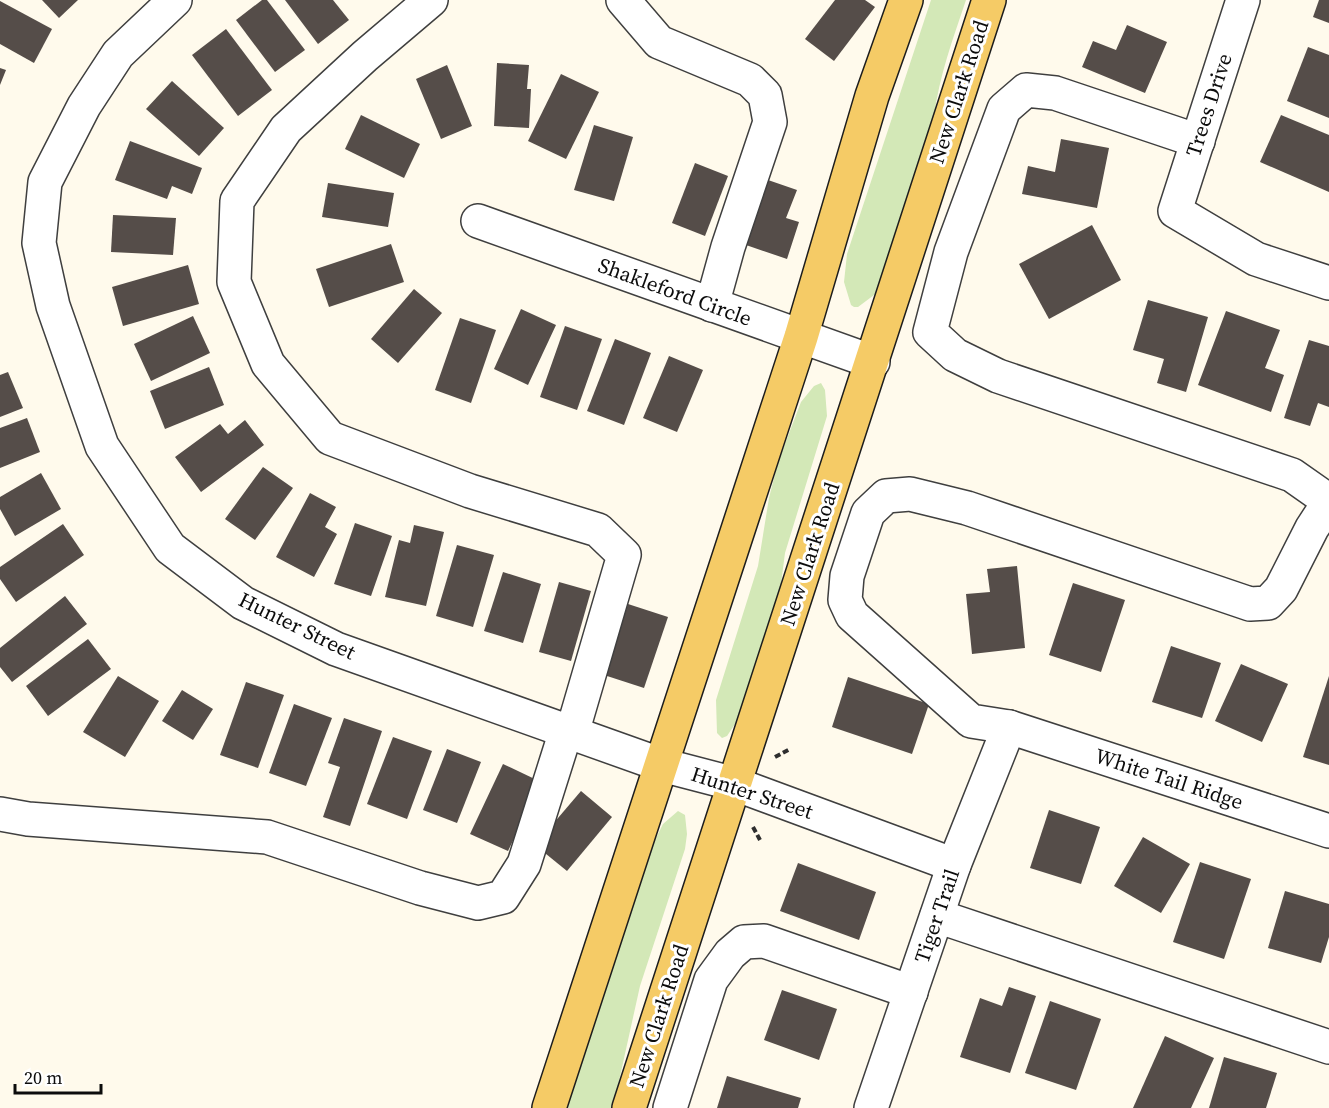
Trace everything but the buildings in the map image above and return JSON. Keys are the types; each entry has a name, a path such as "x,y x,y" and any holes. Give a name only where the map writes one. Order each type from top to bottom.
{"main road":[{"path":"549,1108 801,337 872,96 906,0"},
{"name":"New Clark Road","path":"629,1108 989,0"}],"street":[{"name":"Hunter Street","path":"175,0 118,54 84,106 45,182 39,243 52,306 102,446 170,548 243,603 336,649 662,765 735,784 954,865"},
{"path":"0,814 28,819 267,837 420,888 478,903 503,897 524,864 569,732 624,555 598,530 470,491 330,438 268,364 234,282 237,201 286,129 365,56 431,0"},
{"path":"623,0 659,42 750,80 765,95 770,122 728,247 712,305"},
{"name":"Trees Drive","path":"1243,0 1175,211 1256,259 1329,283"},
{"path":"1198,141 1055,93 1026,90 1004,108 951,252 930,332 955,355 998,376 1292,476 1329,501"},
{"name":"Shakleford Circle","path":"478,221 873,362"},
{"name":"White Tail Ridge","path":"1329,501 1312,528 1281,589 1268,603 1250,604 967,508 910,494 886,496 868,513 847,576 845,600 852,615 971,721 1009,727 1329,831"},
{"name":"Tiger Trail","path":"871,1108 954,865 1009,727"},
{"path":"936,916 1329,1047"},
{"path":"670,1108 711,980 730,954 744,942 764,941 911,992"}],"path":[{"path":"775,758 790,749"},
{"path":"752,825 759,840"}],"green space":[{"path":"931,0 966,0 943,72 934,117 878,292 858,307 854,307 851,305 844,282 847,254"},
{"path":"821,383 825,390 827,416 785,553 779,599 739,718 727,736 722,738 717,733 716,700 758,566 769,498 778,462 801,402 814,386"},
{"path":"678,811 685,815 687,834 685,849 640,986 613,1108 566,1108 651,848 663,824"}]}
